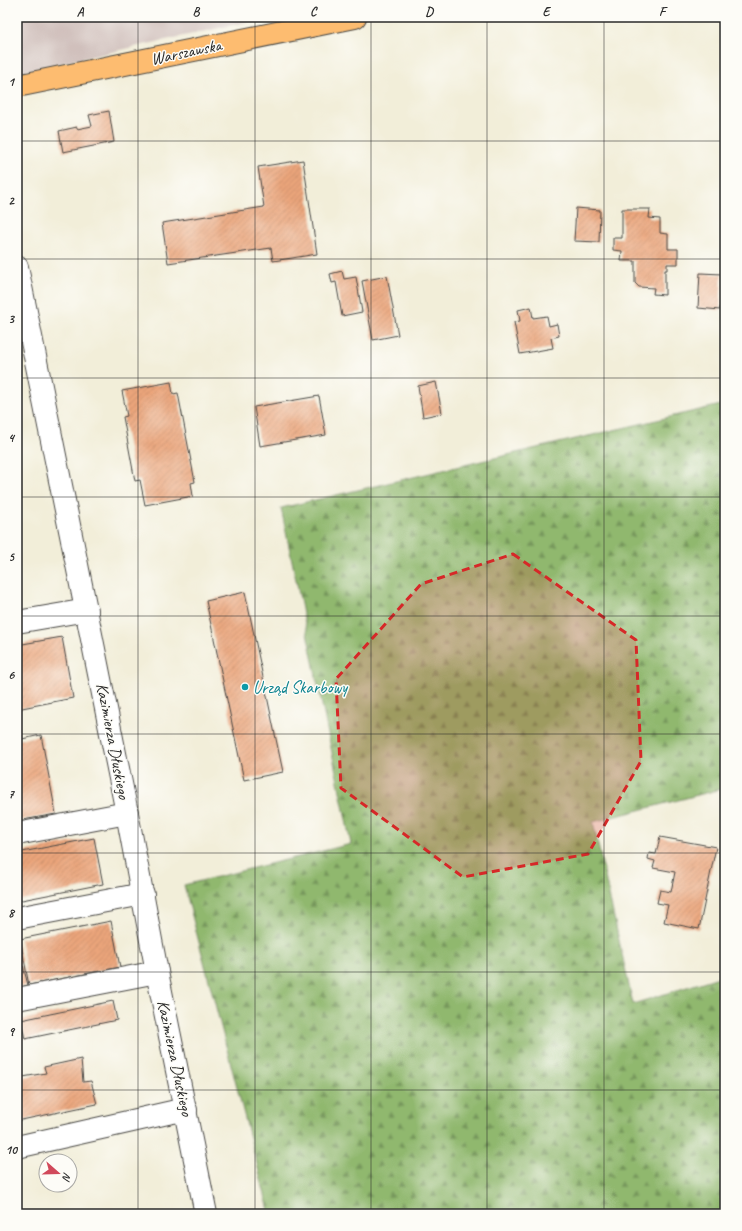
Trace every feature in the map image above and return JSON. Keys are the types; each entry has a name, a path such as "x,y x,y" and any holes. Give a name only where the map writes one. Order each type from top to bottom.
{"main road":[{"name":"Warszawska","path":"17,86 355,17"}],"street":[{"name":"Kazimierza Dłuskiego","path":"17,267 206,1214"},
{"path":"17,622 86,610"},
{"path":"17,834 127,813"},
{"path":"17,918 142,894"},
{"path":"17,999 157,972"},
{"path":"17,1147 186,1110"}],"highlighted area":[{"path":"513,554 636,640 641,761 588,854 463,877 341,788 336,679 421,584"}],"shaded area":[{"path":"17,17 269,17 17,73"}],"green space":[{"path":"725,404 725,788 593,822 633,1004 725,975 725,1214 270,1214 184,885 351,844 281,508"}],"building":[{"path":"109,111 114,142 63,152 59,131 77,127 77,129 92,126 89,115"},
{"path":"303,160 317,254 273,261 271,248 168,263 162,223 264,207 258,167"},
{"path":"576,208 600,210 599,242 574,241"},
{"path":"622,209 650,209 649,218 660,219 660,233 668,234 668,249 678,249 678,264 667,264 667,270 665,270 665,295 653,294 654,288 639,287 635,283 635,261 621,261 622,251 613,250 613,238 622,238"},
{"path":"342,271 344,279 356,277 362,312 342,316 336,282 332,283 330,274"},
{"path":"700,273 722,274 720,310 698,308"},
{"path":"387,276 398,335 373,340 362,281"},
{"path":"531,307 533,318 547,316 549,326 557,324 559,336 551,338 553,348 520,354 514,322 520,321 518,310"},
{"path":"171,382 173,394 178,393 195,482 191,483 193,496 145,505 140,480 135,481 123,417 127,416 122,391"},
{"path":"436,382 442,413 423,417 418,386"},
{"path":"319,396 326,435 260,446 254,407"},
{"name":"Urząd Skarbowy","path":"245,592 283,772 244,780 206,601"},
{"path":"62,637 73,698 17,709 17,645"},
{"path":"41,735 56,814 17,821 17,740"},
{"path":"660,837 716,847 699,929 664,922 668,905 657,903 660,890 671,892 675,872 653,868 655,861 648,859 649,853 656,854"},
{"path":"94,838 103,884 17,901 17,853"},
{"path":"111,921 120,967 29,985 20,939"},
{"path":"17,941 22,962 17,963"},
{"path":"23,966 28,985 17,988 17,968"},
{"path":"113,1001 117,1020 25,1039 21,1020"},
{"path":"17,1018 22,1039 17,1040"},
{"path":"81,1059 83,1082 91,1081 97,1104 17,1121 17,1078 46,1073 44,1067"}],"place":[{"name":"Urząd Skarbowy","path":"245,687"}]}
